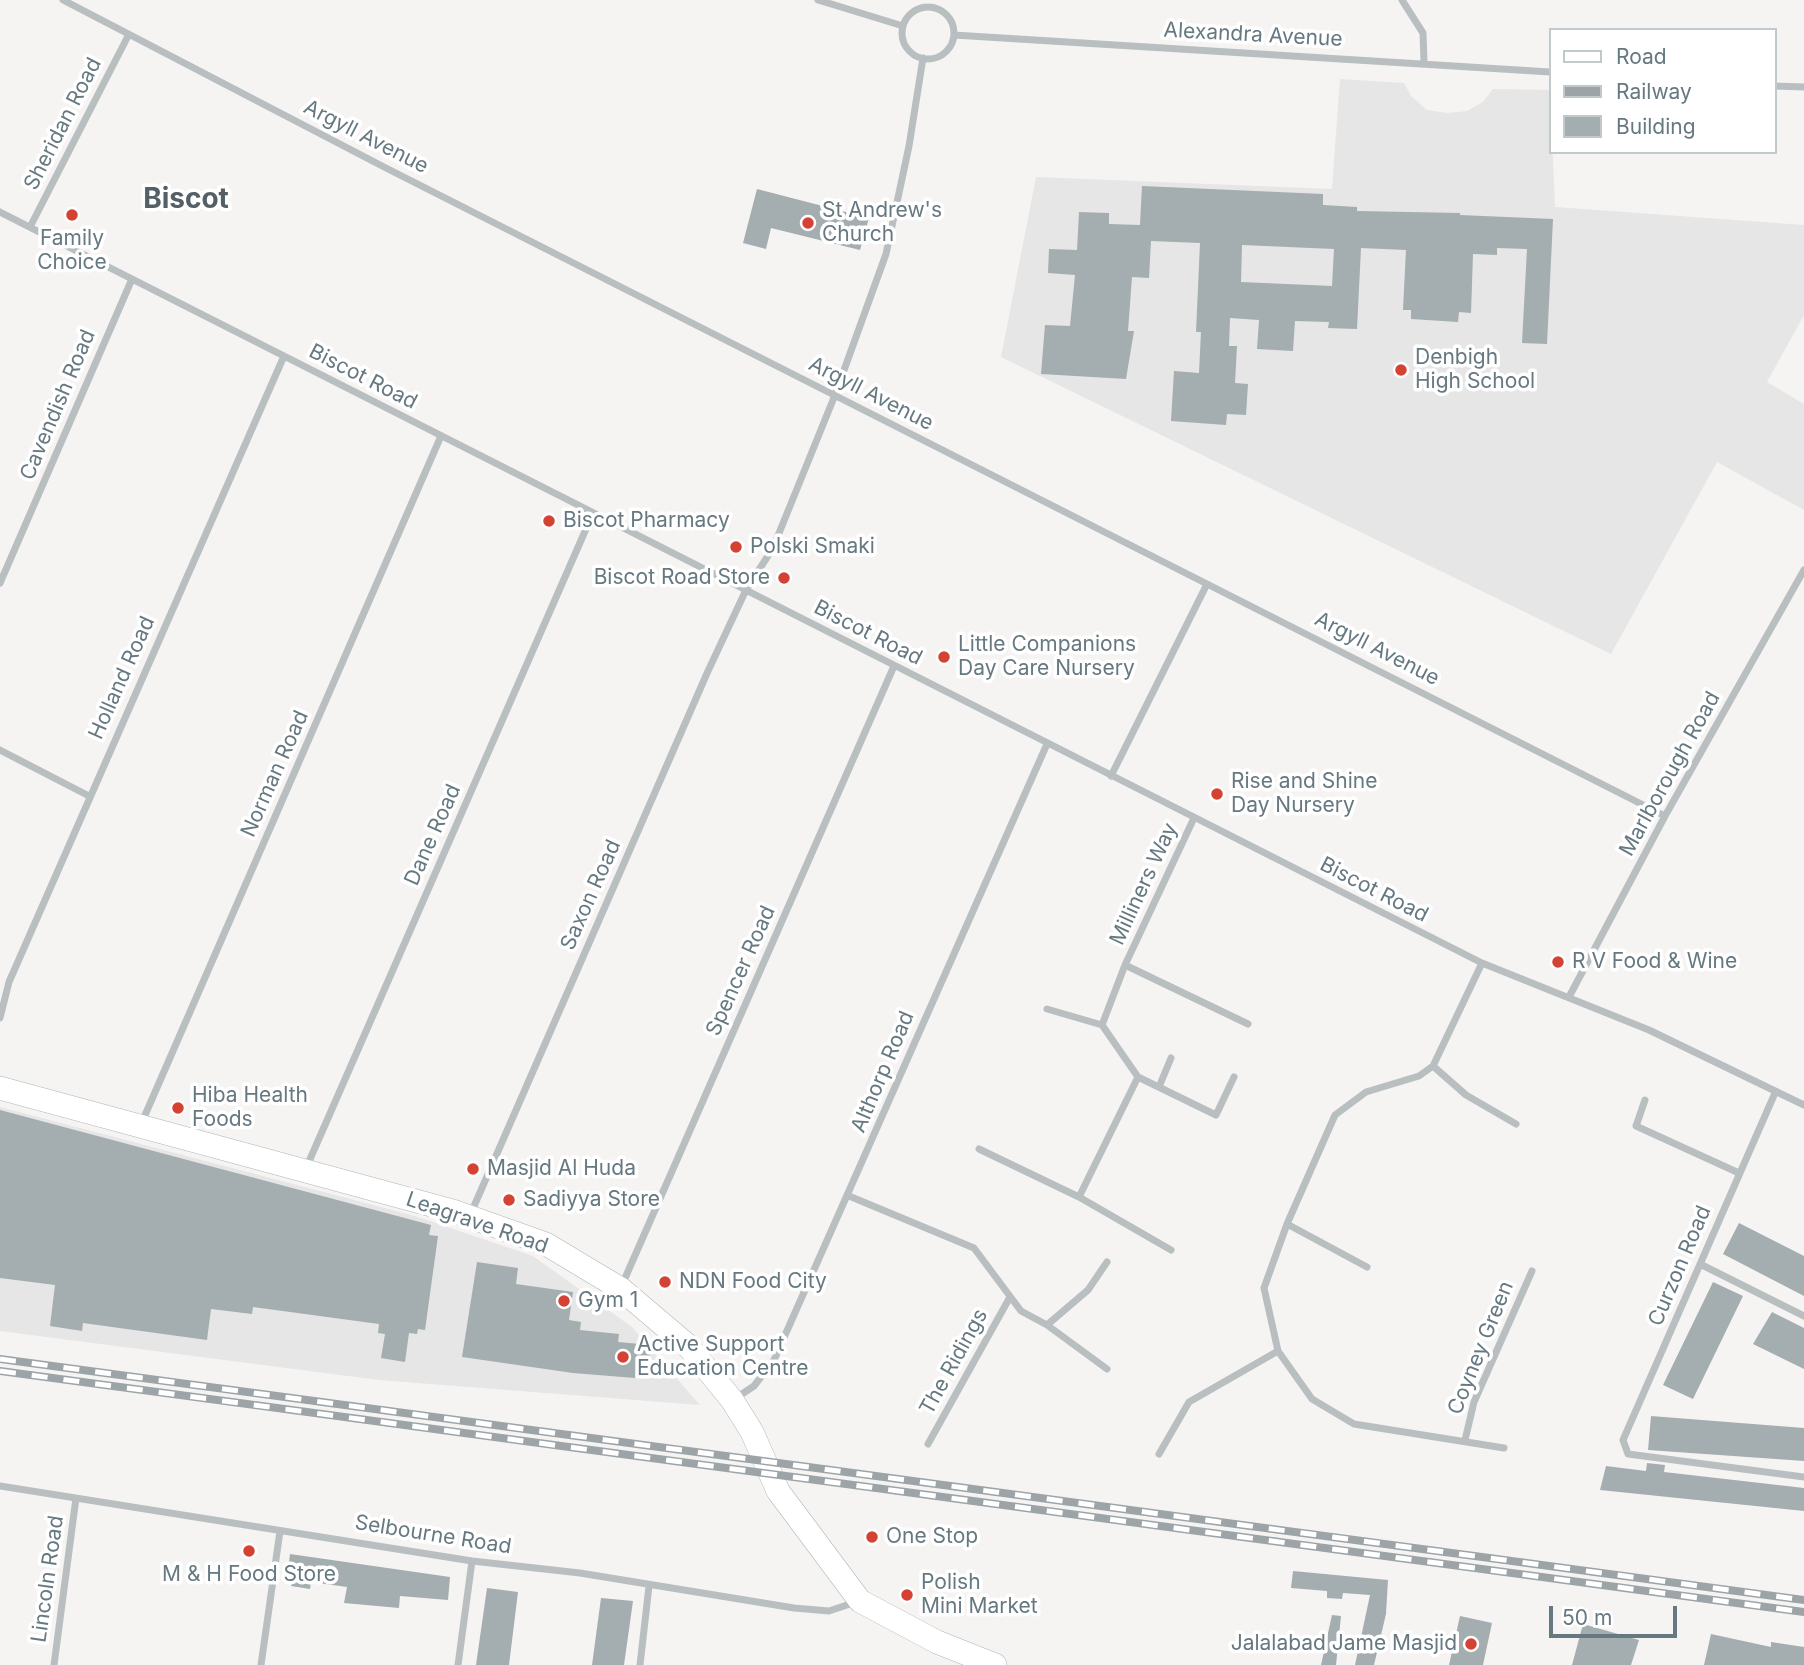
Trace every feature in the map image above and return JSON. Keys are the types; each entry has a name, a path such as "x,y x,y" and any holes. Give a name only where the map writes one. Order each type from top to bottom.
{"main road":[{"name":"Leagrave Road","path":"0,1088 141,1124 470,1216 546,1244 621,1289 687,1345 732,1400 752,1432 778,1491 860,1601 937,1643 995,1665"}],"street":[{"name":"Argyll Avenue","path":"63,0 128,36 1665,816"},
{"path":"817,0 903,26"},
{"path":"1402,0 1423,33 1424,61"},
{"path":"928,3 950,18 954,35 947,51 932,59 923,58 908,50 902,34 903,26 912,12 928,3"},
{"name":"Alexandra Avenue","path":"954,35 1424,61 1548,72"},
{"name":"Sheridan Road","path":"30,227 128,36"},
{"name":"Saxon Road","path":"470,1216 746,590 773,548 835,395 886,254 909,146 923,58"},
{"path":"1776,86 1804,87"},
{"name":"Biscot Road","path":"0,212 1482,964 1649,1030 1804,1105"},
{"name":"Cavendish Road","path":"0,583 132,279"},
{"name":"Holland Road","path":"0,1018 9,982 284,356"},
{"name":"Norman Road","path":"141,1124 441,436"},
{"name":"Dane Road","path":"305,1170 593,513"},
{"name":"Marlborough Road","path":"1569,997 1665,816 1804,570"},
{"path":"1111,776 1207,584"},
{"name":"Spencer Road","path":"621,1289 894,666"},
{"name":"Althorp Road","path":"732,1400 754,1386 774,1360 849,1196 1046,744"},
{"path":"0,750 89,796"},
{"name":"Milliners Way","path":"1102,1025 1125,965 1194,818"},
{"path":"1482,964 1433,1066 1419,1076 1366,1092 1335,1115 1287,1224 1264,1288 1278,1351 1312,1399 1354,1424 1504,1448"},
{"name":"Milliners Way","path":"1125,965 1248,1024"},
{"path":"1047,1009 1102,1025 1138,1077 1216,1115 1234,1077"},
{"path":"1159,1087 1171,1058"},
{"path":"1433,1066 1466,1096 1516,1124"},
{"path":"1079,1197 1138,1077"},
{"name":"Curzon Road","path":"1775,1093 1623,1440 1628,1454 1804,1477"},
{"path":"1645,1100 1636,1126 1739,1173"},
{"path":"979,1149 1079,1197 1171,1250"},
{"name":"The Ridings","path":"849,1196 974,1248 1021,1311 1047,1325 1107,1369"},
{"path":"1287,1224 1367,1267"},
{"path":"1047,1325 1088,1290 1107,1262"},
{"path":"1700,1264 1804,1316"},
{"name":"Coyney Green","path":"1465,1440 1474,1402 1532,1271"},
{"name":"The Ridings","path":"928,1444 1010,1297"},
{"path":"1159,1454 1189,1402 1278,1351"},
{"name":"Selbourne Road","path":"0,1486 472,1561 580,1573 806,1609 829,1611 860,1601"},
{"name":"Lincoln Road","path":"54,1665 76,1498"},
{"path":"261,1665 280,1531"},
{"path":"458,1665 472,1561"},
{"path":"640,1665 649,1586"}],"shaded area":[{"name":"Denbigh High School","path":"1340,79 1404,83 1411,96 1427,110 1447,113 1467,111 1483,102 1493,89 1548,90 1548,154 1553,154 1555,207 1804,225 1804,315 1767,382 1804,404 1804,510 1717,462 1611,654 1001,357 1036,177 1332,189"},
{"path":"0,1107 415,1216 533,1256 632,1327 700,1405 379,1380 0,1331"}],"building":[{"path":"1142,186 1323,194 1323,205 1357,207 1357,211 1460,213 1553,219 1547,344 1522,343 1527,249 1497,248 1497,255 1473,254 1471,313 1459,312 1458,322 1411,319 1411,310 1403,310 1406,250 1361,248 1357,329 1328,328 1329,322 1295,321 1293,351 1257,349 1259,320 1230,318 1229,346 1237,346 1235,383 1248,384 1246,415 1227,414 1226,425 1171,421 1174,371 1199,373 1201,332 1196,332 1200,243 1151,241 1149,278 1132,277 1128,331 1134,331 1126,379 1041,374 1045,325 1070,326 1075,275 1048,273 1049,249 1077,250 1079,212 1109,213 1109,224 1140,225","holes":["1242,245 1334,249 1332,286 1241,282"]},
{"name":"St Andrew's Church","path":"757,189 869,218 860,250 771,228 766,249 743,243"},
{"path":"0,1110 431,1225 429,1235 438,1236 425,1330 418,1329 417,1334 409,1333 405,1362 381,1358 385,1334 378,1333 379,1324 253,1307 252,1314 211,1309 207,1340 83,1323 82,1331 50,1326 55,1285 0,1278"},
{"path":"1739,1223 1804,1256 1804,1296 1723,1254"},
{"path":"477,1262 518,1268 516,1284 573,1292 569,1320 581,1322 580,1330 619,1334 618,1342 651,1345 649,1371 636,1369 635,1378 573,1373 462,1357"},
{"path":"1713,1282 1743,1296 1693,1399 1663,1385"},
{"path":"1772,1312 1804,1328 1804,1369 1753,1344"},
{"path":"1651,1416 1804,1428 1804,1461 1648,1450"},
{"path":"1647,1463 1665,1465 1664,1472 1804,1488 1804,1511 1600,1490 1606,1466 1646,1471"},
{"path":"290,1554 450,1577 448,1600 400,1596 399,1608 344,1603 347,1587 311,1582 310,1589 291,1586 293,1579 287,1579"},
{"path":"1293,1571 1388,1580 1386,1614 1374,1665 1355,1665 1370,1595 1343,1593 1342,1599 1327,1598 1327,1591 1291,1588"},
{"path":"487,1588 518,1592 509,1665 476,1665"},
{"path":"601,1598 633,1601 624,1665 592,1665"},
{"path":"1332,1615 1341,1616 1336,1665 1321,1665"},
{"name":"Jalalabad Jame Masjid","path":"1460,1616 1492,1623 1483,1665 1449,1665"},
{"path":"1583,1624 1639,1640 1631,1665 1572,1665"},
{"path":"1711,1634 1771,1647 1771,1642 1804,1647 1804,1665 1704,1665"}],"railway":[{"path":"0,1359 1804,1600"},
{"path":"0,1371 1804,1612"}],"place":[{"name":"Family Choice","path":"72,215"},
{"name":"St Andrew's Church","path":"808,223"},
{"name":"Denbigh High School","path":"1401,370"},
{"name":"Biscot Pharmacy","path":"549,521"},
{"name":"Polski Smaki","path":"736,547"},
{"name":"Biscot Road Store","path":"784,578"},
{"name":"Little Companions Day Care Nursery","path":"944,657"},
{"name":"Rise and Shine Day Nursery","path":"1217,794"},
{"name":"R V Food & Wine","path":"1558,962"},
{"name":"Hiba Health Foods","path":"178,1108"},
{"name":"Masjid Al Huda","path":"473,1169"},
{"name":"Sadiyya Store","path":"509,1200"},
{"name":"NDN Food City","path":"665,1282"},
{"name":"Gym 1","path":"564,1301"},
{"name":"Active Support Education Centre","path":"623,1357"},
{"name":"One Stop","path":"872,1537"},
{"name":"M & H Food Store","path":"249,1551"},
{"name":"Polish Mini Market","path":"907,1595"},
{"name":"Jalalabad Jame Masjid","path":"1471,1644"}],"district":[{"name":"Biscot","path":"186,200"}]}
